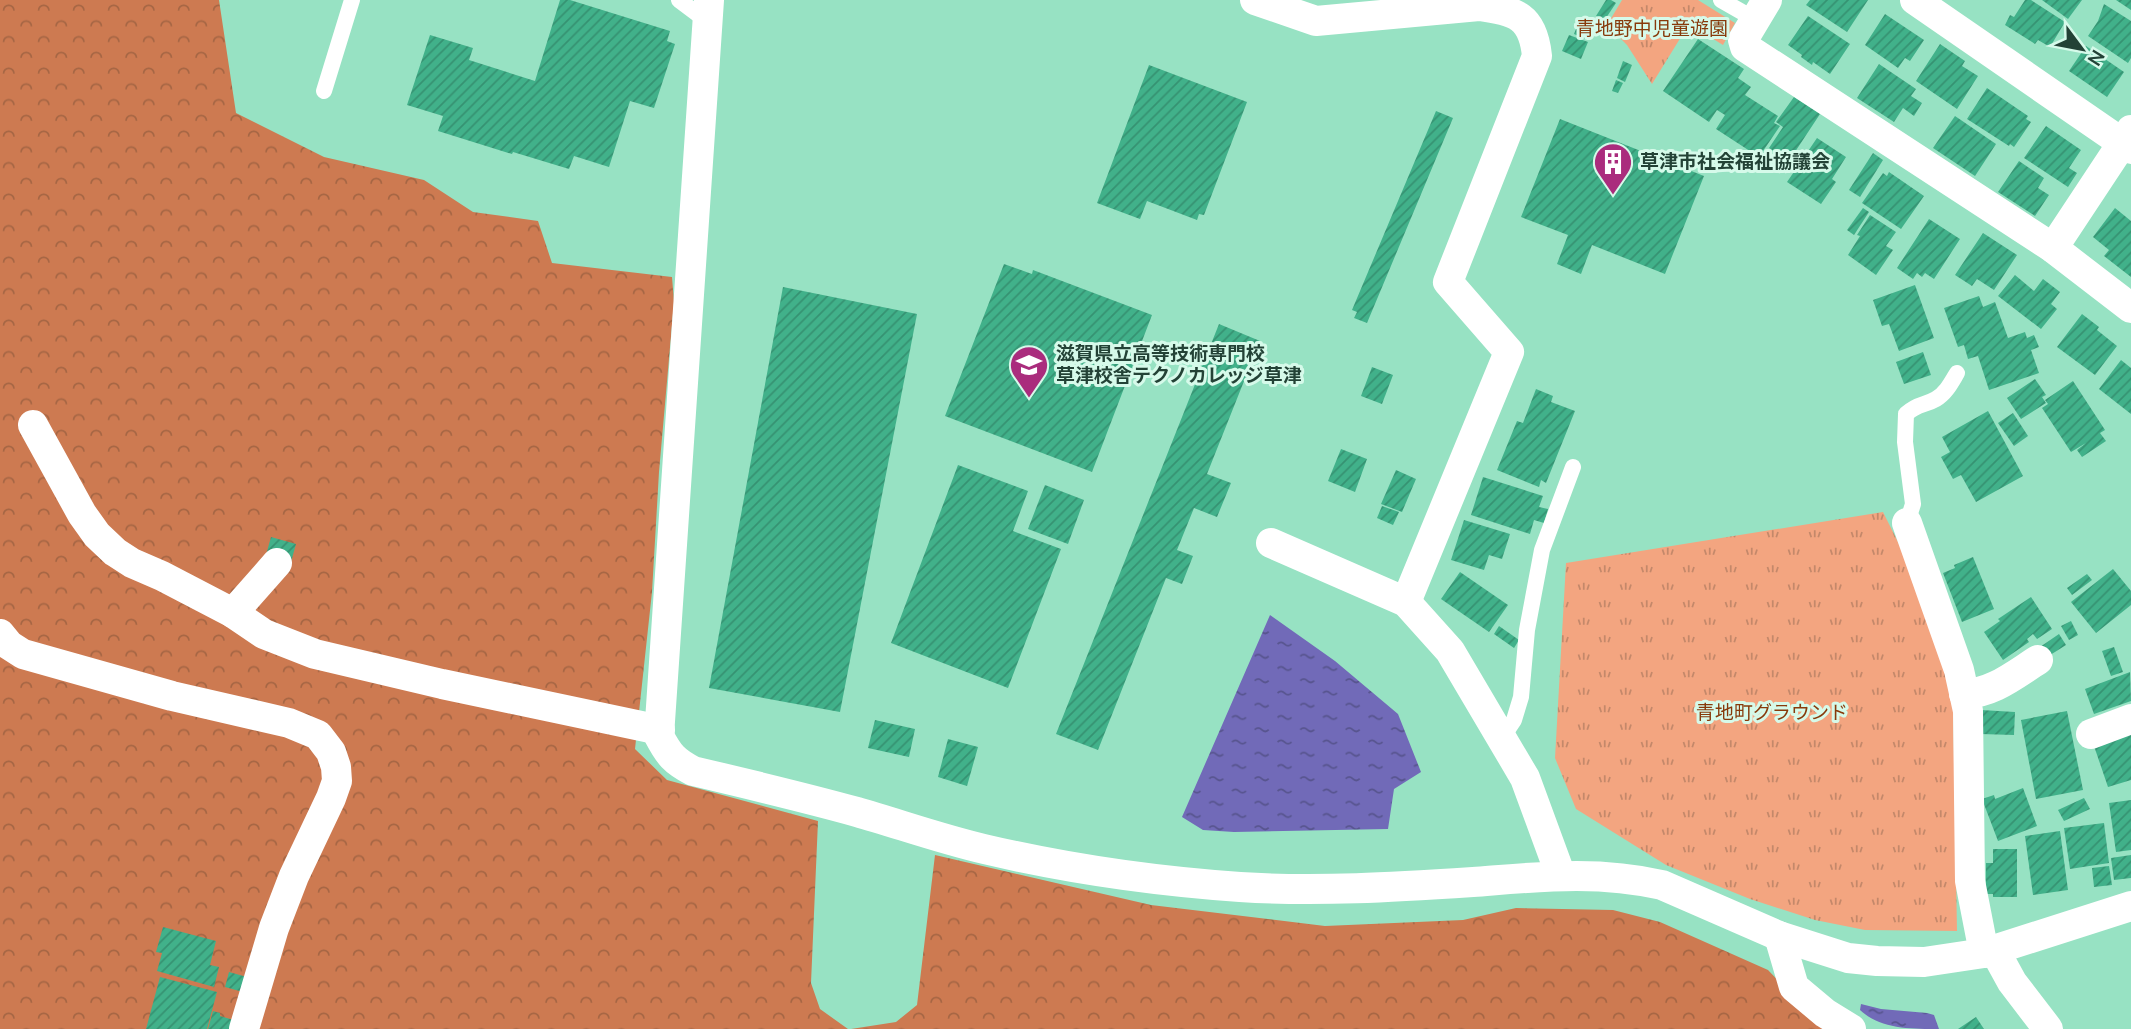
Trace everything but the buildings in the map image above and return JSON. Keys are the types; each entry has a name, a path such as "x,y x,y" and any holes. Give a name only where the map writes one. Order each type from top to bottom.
{"street":[{"path":"1255,0 1316,21 1348,10 1479,6 1495,8 1520,17 1535,38 1537,56 1448,282 1509,352 1406,603"},
{"path":"1915,0 2128,141 2053,248"},
{"path":"1761,10 1743,40 1745,47 2053,248 2131,308"},
{"path":"708,11 659,736 678,764 693,771 855,812 982,849 1156,880 1295,889 1606,875 1662,885 1779,936 1848,958 1877,961 1924,962 1989,952 2131,906"},
{"path":"33,425 82,514 97,535 115,552 233,613 264,634 315,654 660,730"},
{"path":"1907,523 1948,636 1968,711 1969,881 1989,952 2048,1029"},
{"path":"1271,543 1406,603 1450,652 1525,778 1561,876"},
{"path":"233,613 277,563"},
{"path":"0,634 9,645 23,654 172,696 289,723 317,736 331,752 337,767 337,781 294,876 274,928 244,1029"},
{"path":"1964,694 1980,693 1997,686 2038,660"},
{"path":"2091,734 2131,719"},
{"path":"1779,936 1794,987 1825,1013 1852,1029"}],"lane":[{"path":"324,91 352,0"},
{"path":"680,0 708,11"},
{"path":"1721,0 1761,10"},
{"path":"1907,523 1913,504 1905,442 1906,414 1915,405 1935,400 1948,389 1957,373"},
{"path":"1502,738 1514,719 1521,697 1527,630 1542,550 1573,467"}],"green space":[{"path":"0,0 219,0 236,113 324,157 424,180 473,212 538,221 552,263 672,277 674,302 652,592 635,749 667,780 818,821 811,983 820,1009 848,1029 0,1029"},
{"name":"青地野中児童遊園","path":"1622,0 1698,0 1735,23 1723,45 1689,24 1652,84 1627,45 1607,25"},
{"name":"青地町グラウンド","path":"1883,512 1924,594 1953,701 1957,931 1865,930 1815,920 1750,899 1666,865 1576,809 1555,758 1566,563"},
{"path":"935,855 1151,905 1325,926 1463,920 1516,908 1613,910 1660,922 1768,970 1790,993 1838,1029 851,1029 896,1022 917,1005"}],"water":[{"path":"1270,615 1335,661 1398,714 1421,772 1394,789 1388,829 1234,832 1203,830 1182,817"},
{"path":"1861,1004 1934,1015 1939,1029 1886,1024 1860,1010"}],"place":[{"name":"草津市社会福祉協議会","path":"1613,196"},
{"name":"滋賀県立高等技術専門校 草津校舎テクノカレッジ草津","path":"1029,399"}]}
